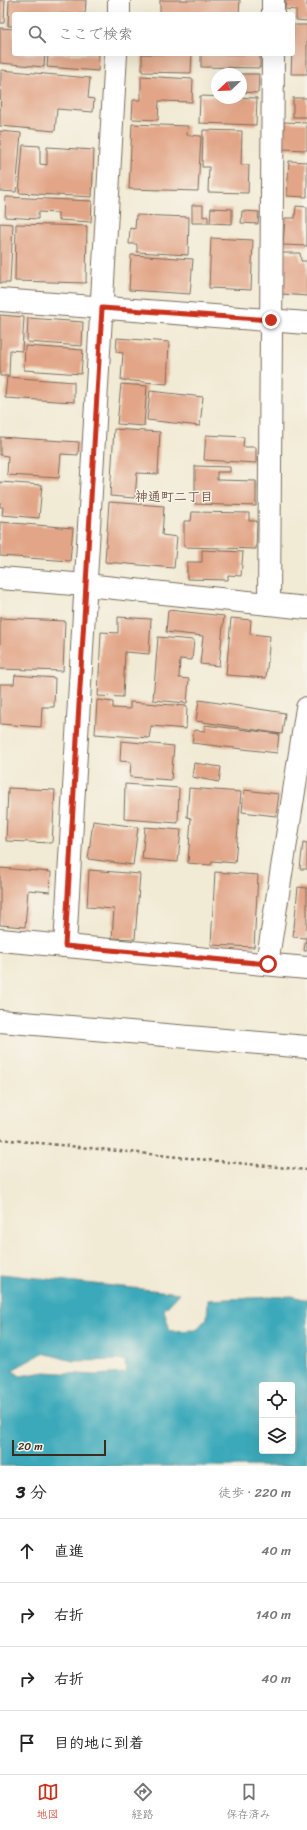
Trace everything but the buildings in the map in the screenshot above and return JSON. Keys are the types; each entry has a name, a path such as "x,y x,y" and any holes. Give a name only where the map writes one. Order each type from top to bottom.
{"street":[{"path":"119,12 120,0"},
{"path":"273,0 273,12"},
{"path":"65,946 116,56"},
{"path":"269,604 273,56"},
{"path":"0,300 307,323"},
{"path":"0,578 86,585 307,608"},
{"path":"268,964 307,708"},
{"path":"0,940 307,968"},
{"path":"0,1021 307,1047"}],"path":[{"path":"0,1139 307,1170"}],"water":[{"path":"0,1274 180,1293 164,1310 170,1331 196,1330 207,1318 208,1300 292,1296 307,1300 307,1466 0,1466","holes":["43,1353 73,1361 125,1360 126,1373 95,1375 45,1372 20,1376 12,1370"]}],"district":[{"name":"神通町二丁目","path":"174,496"}],"route":[{"path":"268,964 65,946 102,308 271,320"}]}
